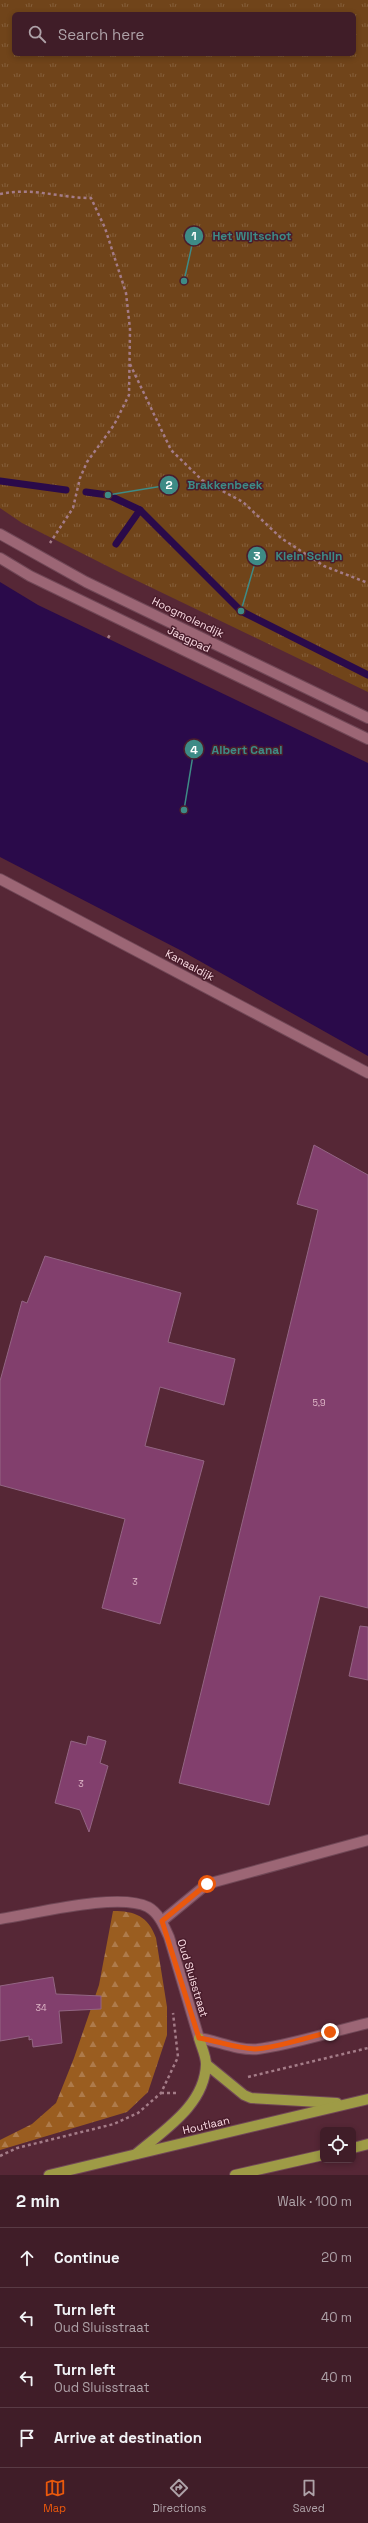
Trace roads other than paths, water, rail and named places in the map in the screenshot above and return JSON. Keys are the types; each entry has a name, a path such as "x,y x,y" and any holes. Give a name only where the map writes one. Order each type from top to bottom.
{"main road":[{"path":"135,2155 191,2104 201,2088 206,2064 199,2038"},
{"path":"206,2064 244,2095 260,2100 351,2103"},
{"name":"Houtlaan","path":"49,2175 368,2099"},
{"path":"356,2147 368,2144"},
{"path":"235,2175 320,2156"}],"street":[{"name":"Hoogmolendijk","path":"0,534 40,558 368,718"},
{"name":"Jaagpad","path":"0,558 30,576 368,739"},
{"name":"Kanaaldijk","path":"0,879 368,1073"},
{"path":"0,1919 116,1901 149,1908 162,1921 207,1884 368,1840"},
{"name":"Oud Sluisstraat","path":"162,1921 199,2038"},
{"path":"199,2038 219,2041 227,2046 257,2049 368,2023"}],"waterway":[{"path":"0,481 66,490"},
{"path":"86,492 108,495 140,510"},
{"path":"116,544 140,510 241,611 368,675"}],"place":[{"name":"Het Wijtschot","path":"184,281"},
{"name":"Brakkenbeek","path":"108,495"},
{"name":"Klein Schijn","path":"241,611"},
{"name":"Albert Canal","path":"184,810"}]}
